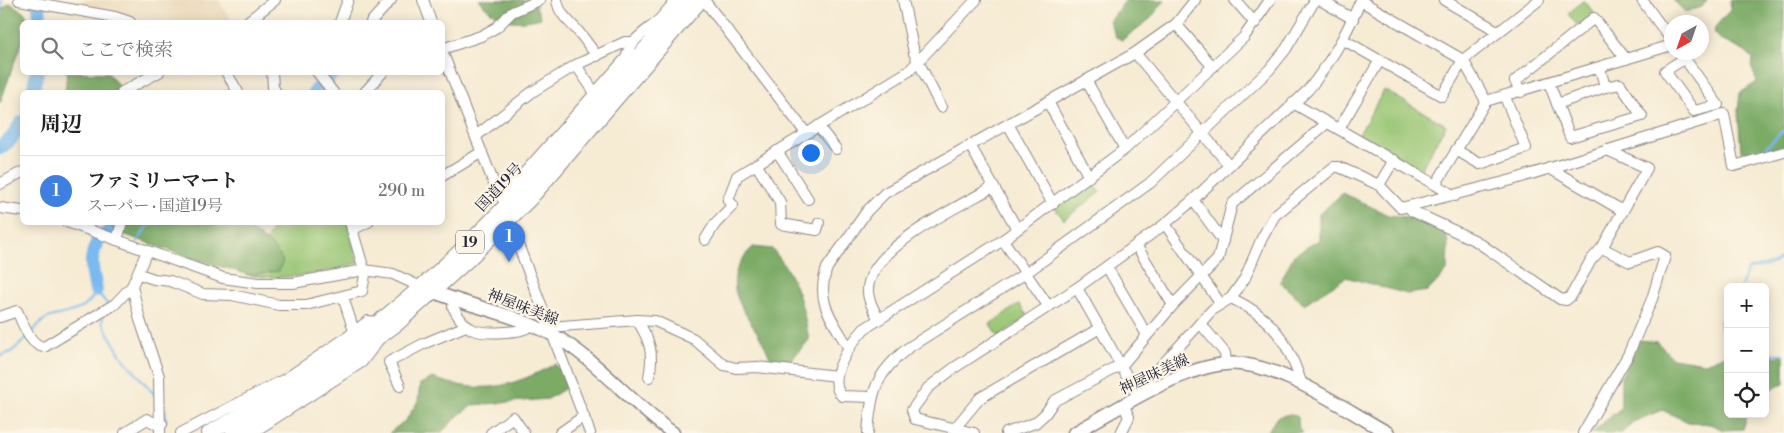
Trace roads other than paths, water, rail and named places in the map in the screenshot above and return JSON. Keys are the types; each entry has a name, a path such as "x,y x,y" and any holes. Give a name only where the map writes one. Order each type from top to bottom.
{"highway":[{"name":"国道19号","path":"233,433 298,395 380,337 427,290 639,45 687,0"},
{"name":"国道19号","path":"208,433 356,334 427,290 507,228 530,198 703,0"}],"main road":[{"name":"神屋味美線","path":"427,290 551,331 574,348 643,410 673,433"},
{"name":"神屋味美線","path":"1074,433 1124,406 1138,396 1192,372 1226,364 1265,369 1302,385 1388,433"}],"street":[{"path":"19,0 124,20"},
{"path":"250,20 275,0"},
{"path":"343,20 348,0"},
{"path":"373,20 391,0"},
{"path":"422,0 430,20"},
{"path":"445,49 481,36 498,27 512,12 540,0"},
{"path":"557,0 558,8 564,18 577,29 597,56"},
{"path":"445,58 498,194 505,201 676,0"},
{"path":"703,0 806,133"},
{"path":"903,0 918,61 941,107"},
{"path":"705,240 715,224 733,205 728,200 737,176 896,80 918,61 976,0"},
{"path":"848,347 824,306 822,286 827,268 875,201 970,145 1135,53 1176,24 1195,0"},
{"path":"1235,0 1255,24"},
{"path":"872,397 842,396 836,387 837,376 848,347 864,329 878,318 1003,240 1125,149 1213,67 1255,24 1270,0"},
{"path":"868,433 874,386 885,369 902,352 1026,273 1127,202 1202,134 1274,63 1301,25 1314,0"},
{"path":"1320,0 1352,18"},
{"path":"974,433 915,419 912,410 928,388 947,373 1107,267 1165,224 1193,200 1293,103 1322,72 1344,40 1361,0 1463,60 1486,101"},
{"path":"1444,0 1498,32"},
{"path":"1642,0 1664,30"},
{"path":"1344,40 1442,96 1463,60 1536,1"},
{"path":"1521,92 1515,81 1594,18 1626,60"},
{"path":"1176,24 1213,67"},
{"path":"476,136 532,92 576,65 626,42 639,45"},
{"path":"1436,184 1486,101 1505,97 1664,48"},
{"path":"1135,53 1229,165"},
{"path":"1682,55 1718,105 1694,111 1665,71 1682,55"},
{"path":"1339,129 1380,60"},
{"path":"576,65 595,93"},
{"path":"1600,68 1605,87"},
{"path":"126,90 153,75"},
{"path":"228,75 237,90"},
{"path":"272,75 275,90"},
{"path":"319,75 331,90"},
{"path":"367,90 379,75"},
{"path":"1086,80 1125,149"},
{"path":"1549,83 1557,104 1570,137 1642,116 1620,84 1605,87 1557,104"},
{"path":"1456,150 1480,164 1526,148 1505,97"},
{"path":"1048,102 1089,177"},
{"path":"1293,103 1455,196"},
{"path":"1138,396 1142,387 1200,323 1220,303 1231,298 1245,278 1274,215 1334,167 1339,167 1379,185 1401,208 1455,196 1724,114 1734,166 1784,152"},
{"path":"1006,433 1035,423 1045,414 1054,401 1122,365 1173,305 1218,259 1232,204 1328,123"},
{"path":"1008,124 1053,204"},
{"path":"818,126 836,149"},
{"path":"970,145 1017,229"},
{"path":"1409,207 1412,211 1476,241 1560,298 1566,300 1571,296 1591,260 1602,248 1647,168 1607,150"},
{"path":"777,151 808,199"},
{"path":"445,174 482,152"},
{"path":"1379,185 1394,160"},
{"path":"756,164 780,202 781,224 818,230 820,223"},
{"path":"1549,168 1623,211"},
{"path":"0,184 20,173"},
{"path":"878,318 870,302 868,290 870,279 888,253 904,238 993,187"},
{"path":"1193,200 1223,241"},
{"path":"0,208 20,211"},
{"path":"1165,224 1220,303"},
{"path":"76,225 223,278 293,284 365,270 393,274 427,290"},
{"path":"117,240 122,225"},
{"path":"139,274 154,279 170,281 203,294 232,295 279,305 306,305 343,297 362,290 365,270 351,226"},
{"path":"507,228 551,331 590,433"},
{"path":"1003,240 1049,307"},
{"path":"1136,244 1173,305"},
{"path":"1583,433 1628,355 1652,299 1665,256 1658,252 1630,262 1602,248"},
{"path":"0,317 17,311 32,341 37,346 44,347 115,304 132,286 139,274 147,251"},
{"path":"1107,267 1147,335"},
{"path":"132,286 140,320 159,376 161,428"},
{"path":"1077,288 1138,396"},
{"path":"181,433 266,396 287,378 343,340 356,334 343,297"},
{"path":"1231,298 1260,314 1276,329 1291,356 1302,385"},
{"path":"455,299 453,307 460,321 482,334 524,330 532,325"},
{"path":"551,331 636,320 655,322 694,339 724,365 736,368 757,367 837,376"},
{"path":"636,320 651,347 653,360 650,377"},
{"path":"1200,323 1225,353 1226,364"},
{"path":"400,386 389,362 466,326"},
{"path":"955,428 980,398 1100,328"},
{"path":"252,433 362,362 380,337"},
{"path":"1122,433 1129,417 1124,406"},
{"path":"560,433 584,416"},
{"path":"491,433 513,417 524,433"},
{"path":"125,433 147,420 161,428"}],"waterway":[{"path":"0,20 2,0"},
{"path":"39,0 40,20"},
{"path":"33,90 36,75"},
{"path":"317,90 331,75"},
{"path":"0,148 11,139 20,125"},
{"path":"1745,154 1763,150 1784,130"},
{"path":"107,233 118,225"},
{"path":"137,242 148,225"},
{"path":"96,290 92,259 99,239"},
{"path":"1742,283 1747,270 1774,263 1784,256"},
{"path":"31,334 45,319 76,310 88,303 96,290 108,305"},
{"path":"1724,317 1720,322 1721,329 1724,331"},
{"path":"103,318 102,322 121,356 155,395"},
{"path":"0,356 11,352 27,338"},
{"path":"1769,351 1772,354 1784,354"},
{"path":"165,410 166,421"}],"place":[{"name":"ファミリーマート","path":"509,262"}]}
